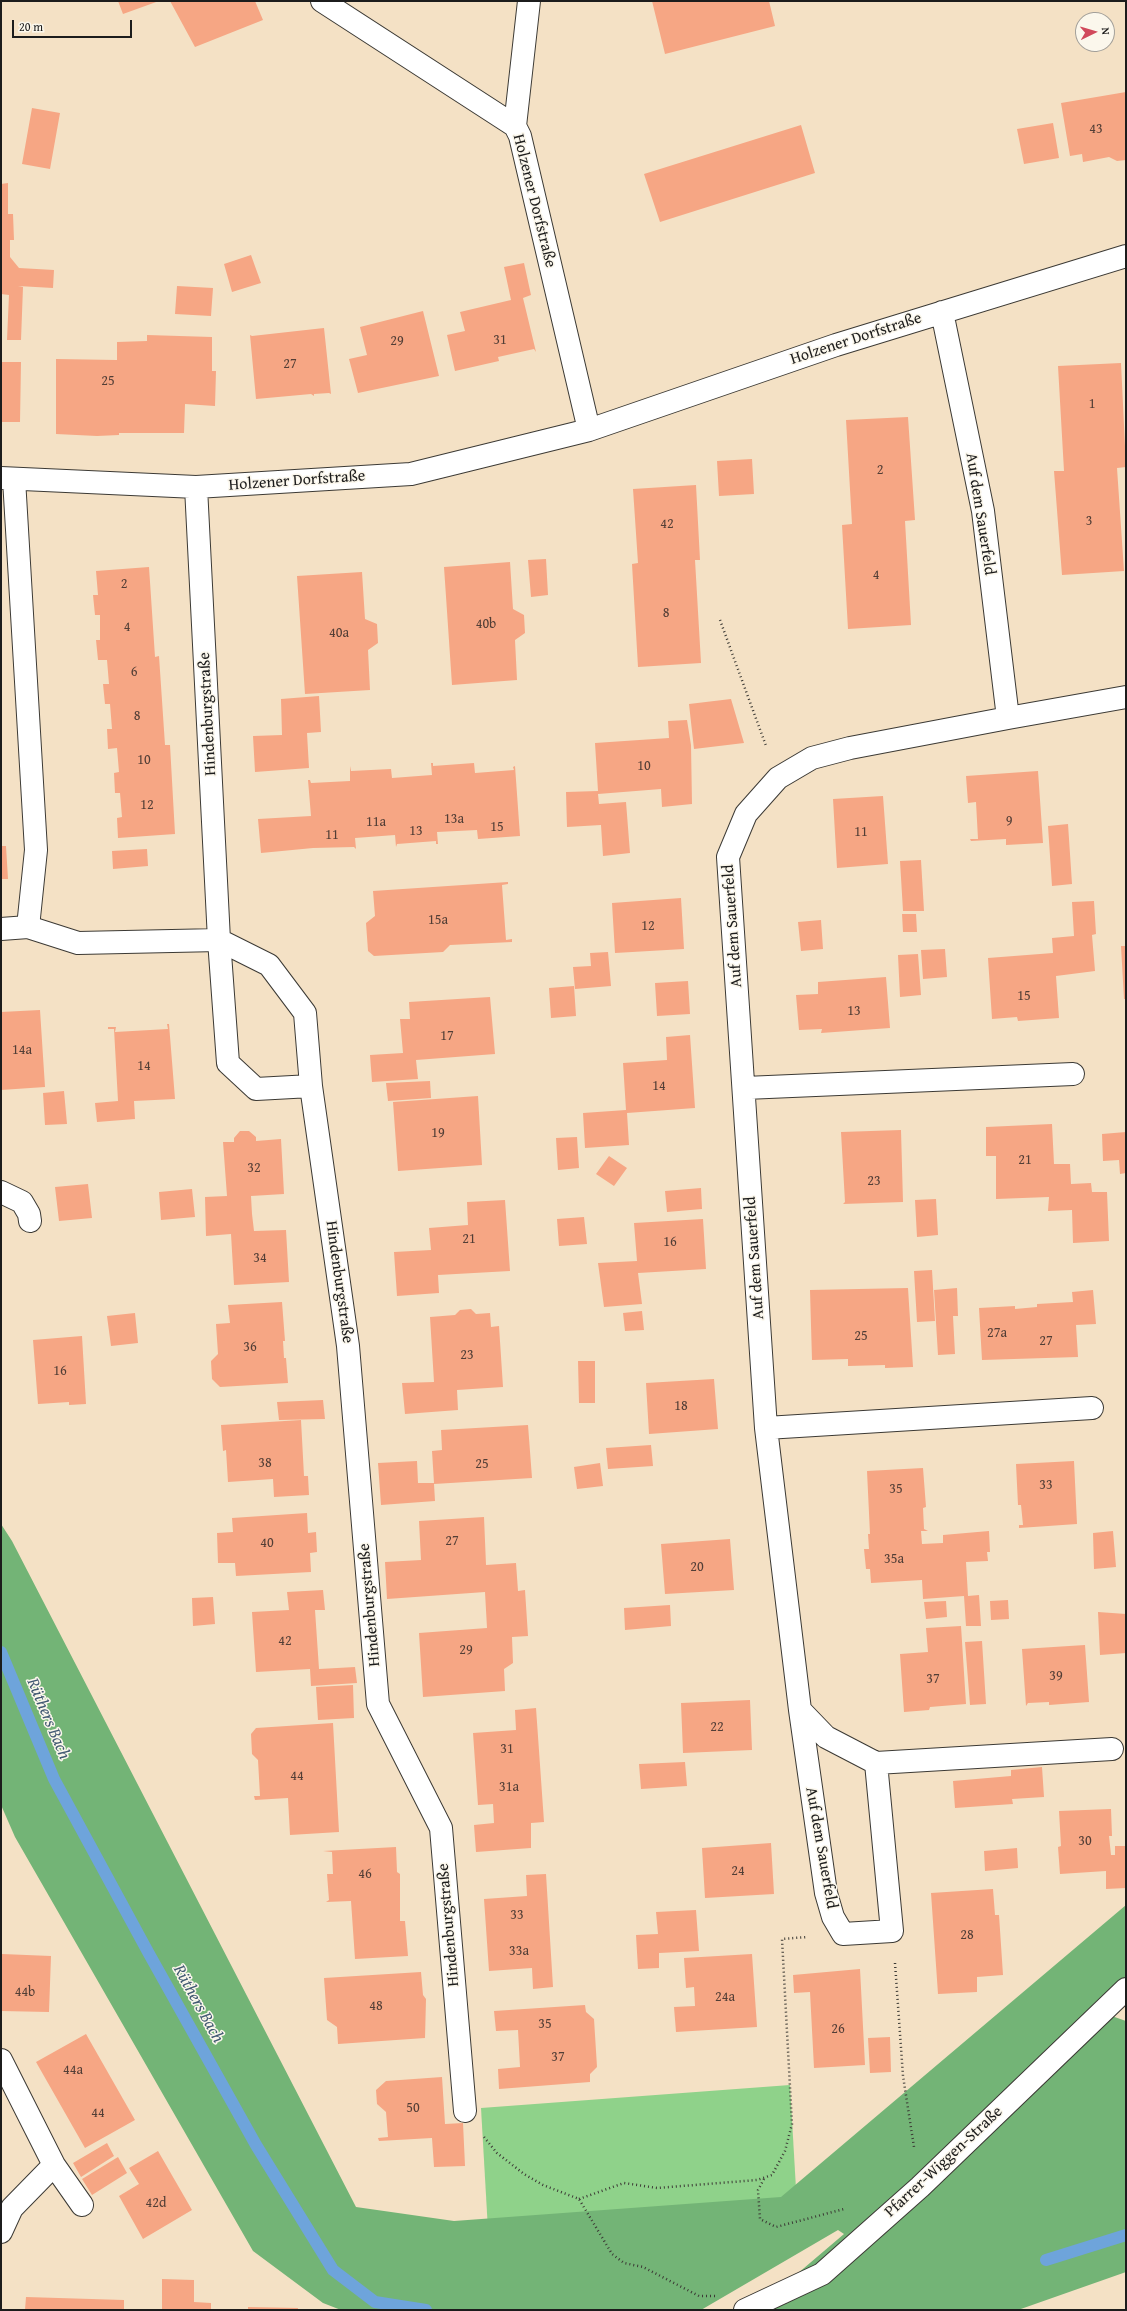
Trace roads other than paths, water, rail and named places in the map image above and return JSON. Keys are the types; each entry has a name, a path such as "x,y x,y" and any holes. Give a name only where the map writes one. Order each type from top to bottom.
{"street":[{"name":"Holzener Dorfstraße","path":"322,1 516,126 520,136 589,430"},
{"path":"516,126 528,1"},
{"name":"Holzener Dorfstraße","path":"7,478 196,487 411,474 589,430 836,344 1126,256"},
{"name":"Auf dem Sauerfeld","path":"942,312 983,511 1008,718"},
{"path":"7,478 36,850 28,927"},
{"name":"Hindenburgstraße","path":"196,487 228,1063 256,1089 311,1086"},
{"name":"Auf dem Sauerfeld","path":"876,1763 892,1931 843,1934 833,1917 826,1893 800,1710 766,1428 745,1088 728,857 746,814 778,778 812,758 834,752 1008,718 1126,697"},
{"name":"Hindenburgstraße","path":"1,929 28,927 78,943 220,940 269,965 305,1013 311,1086 348,1346 378,1704 441,1828 465,2111"},
{"path":"745,1088 1073,1074"},
{"path":"1,1192 22,1202 29,1214 30,1221"},
{"path":"766,1428 1092,1408"},
{"path":"800,1710 826,1737 876,1763 1112,1749"},
{"name":"Pfarrer-Wiggen-Straße","path":"745,2310 822,2274 920,2187 1126,1989"},
{"path":"1,2060 54,2165 82,2205"},
{"path":"1,2232 12,2208 54,2165"}],"waterway":[{"name":"Rüthers Bach","path":"1,1652 54,1779 148,1952 256,2145 333,2270 375,2302 426,2310"},
{"path":"1046,2260 1126,2235"}]}
